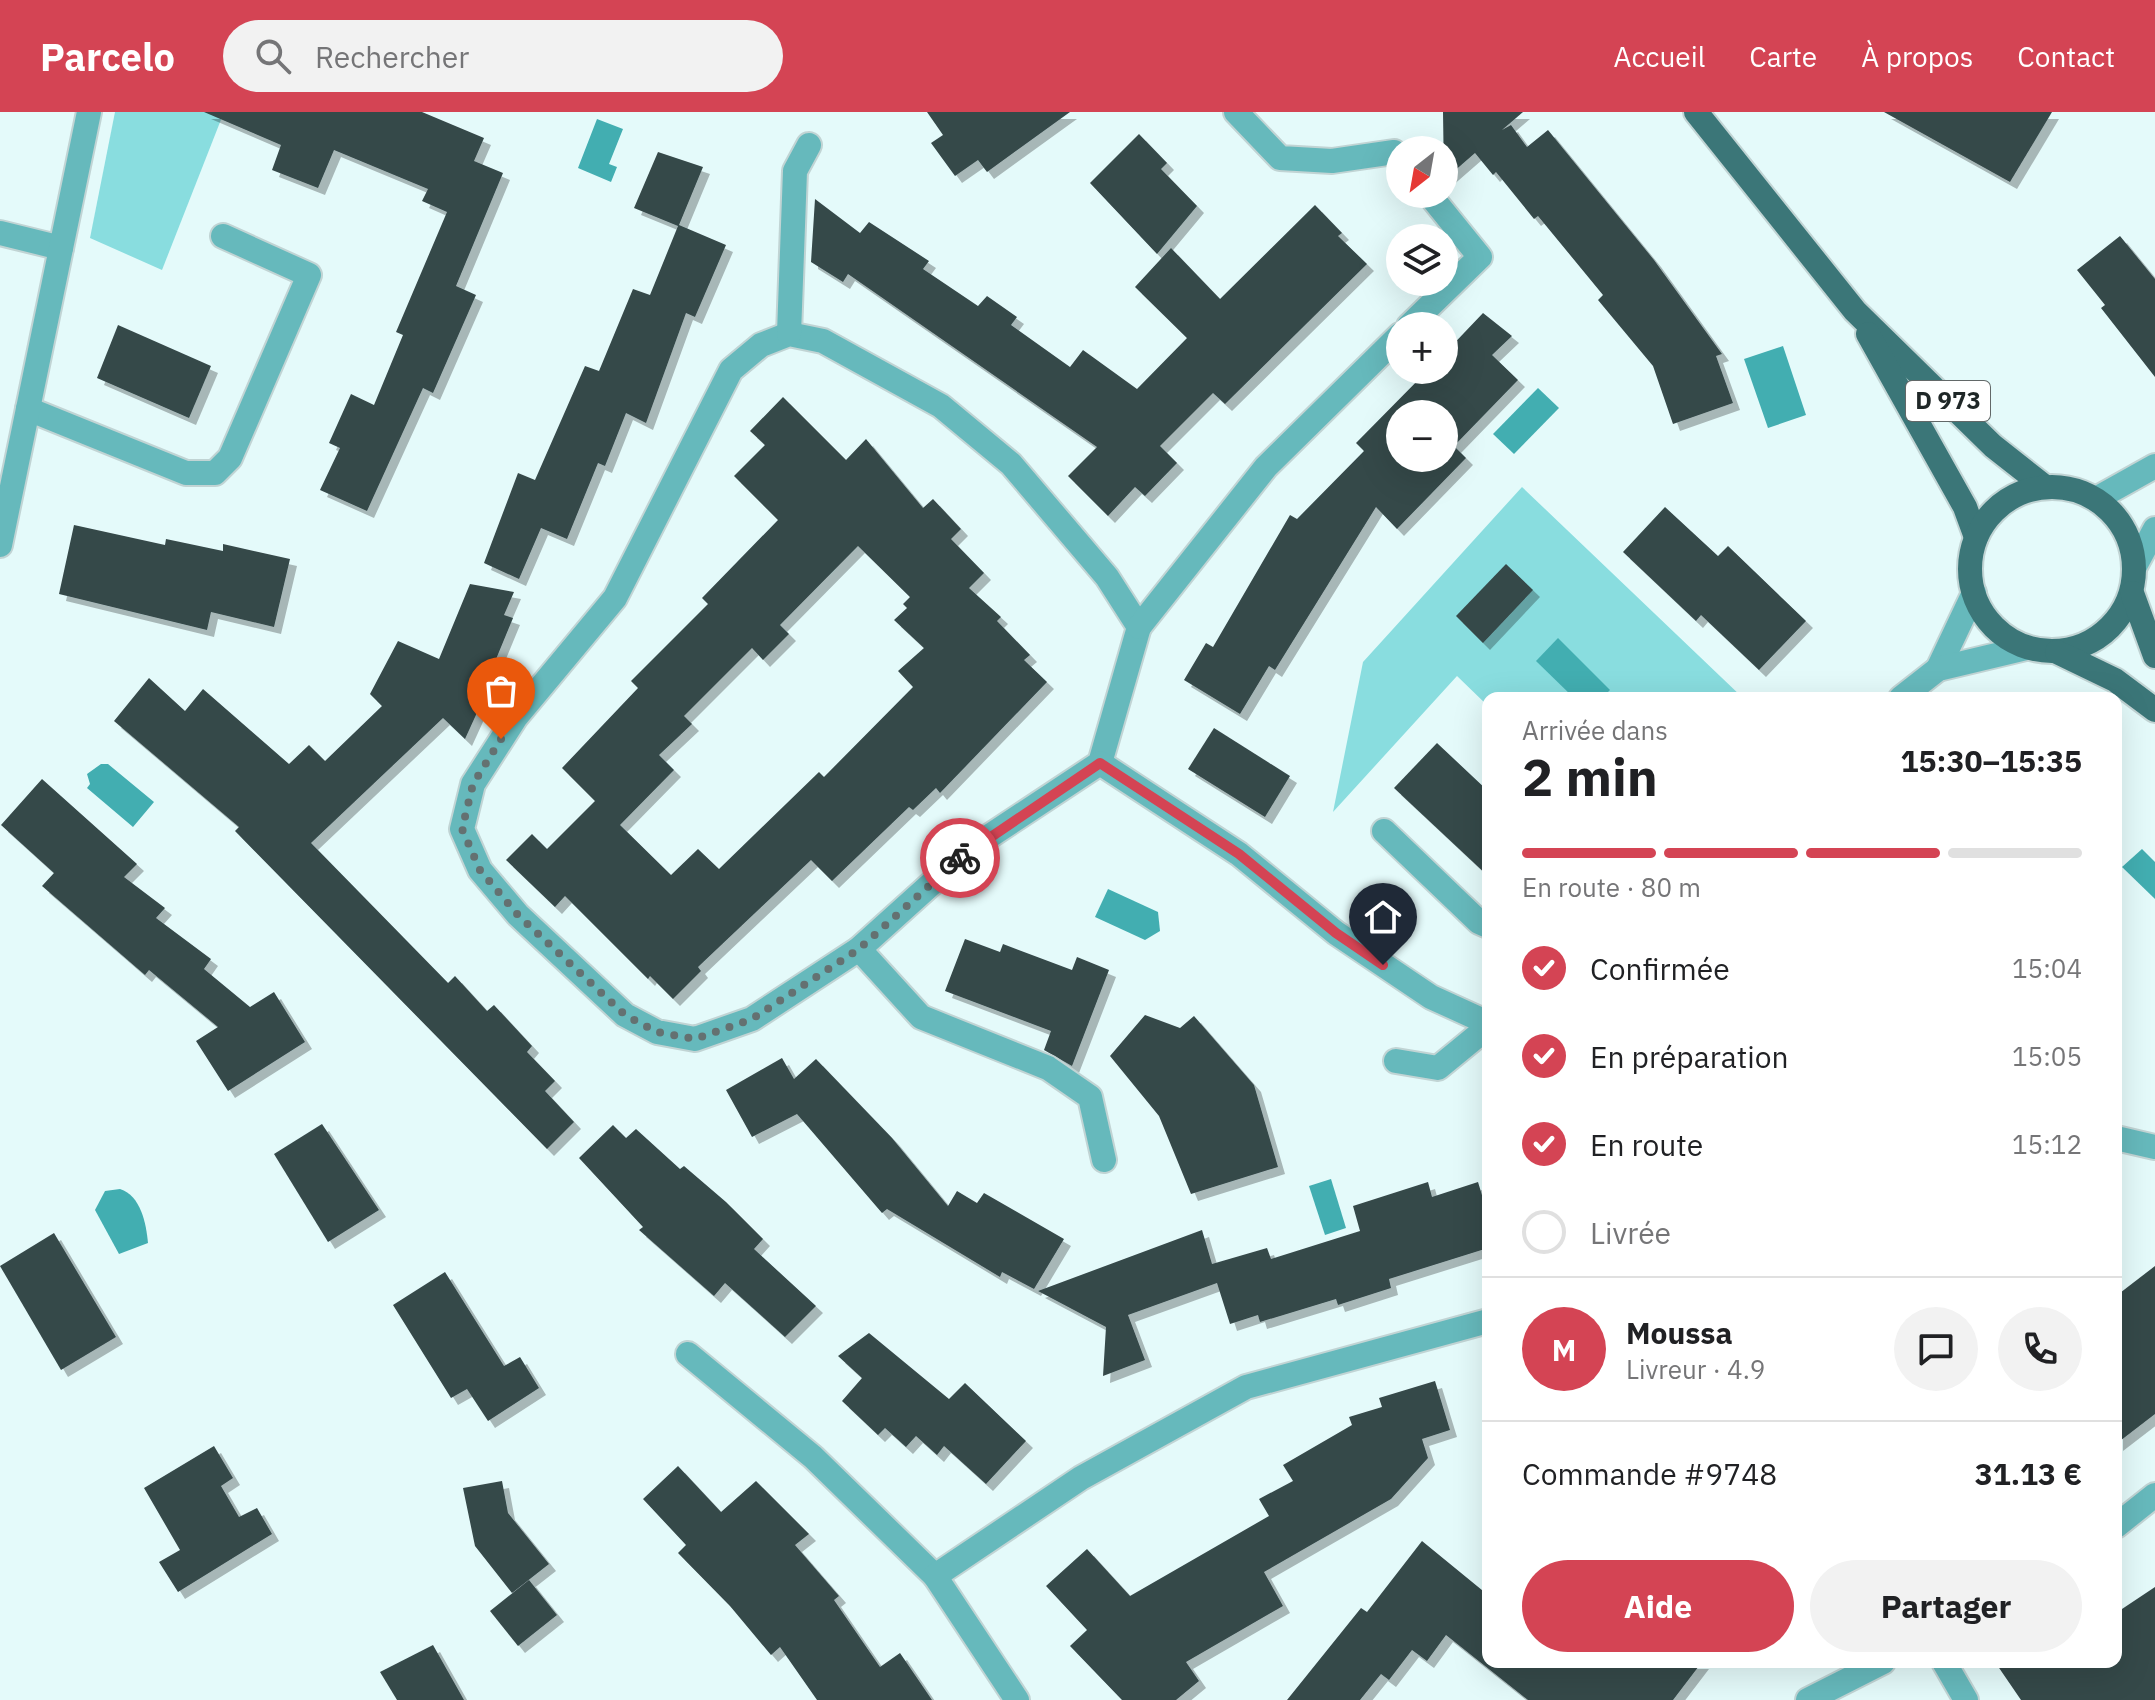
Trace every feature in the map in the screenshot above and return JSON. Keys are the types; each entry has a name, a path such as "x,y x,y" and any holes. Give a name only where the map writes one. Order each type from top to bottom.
{"main road":[{"name":"D 973","path":"1696,112 1855,311 1993,446 2045,487"},
{"name":"D 973","path":"1855,311 1965,507 1976,537"},
{"path":"2057,652 2082,647 2104,634 2121,616 2132,593 2135,566 2130,540 2116,516 2096,499 2071,488 2045,487 2016,495 1992,512 1976,537 1969,565 1974,593 1985,617 2002,636 2026,648 2057,652 2115,680 2155,710"},
{"path":"2132,593 2155,656"}],"street":[{"path":"0,545 89,112"},
{"path":"1236,112 1280,158 1332,161 1386,153"},
{"path":"789,334 795,171 809,145"},
{"path":"1423,312 1480,257 1440,208"},
{"path":"0,233 61,248"},
{"path":"28,409 186,473 215,473 230,458 309,275 223,236"},
{"path":"1139,627 1107,577 999,455 941,406 823,341 789,334 761,345 731,370 615,598 516,717 473,784 462,829 480,870 518,915 625,1015 657,1032 695,1039 752,1019 859,949 970,849 1100,763 1139,627 1266,467 1386,349"},
{"path":"2096,499 2155,466"},
{"path":"2135,566 2155,529"},
{"path":"1938,669 1974,593"},
{"path":"1909,692 1938,669 2026,648"},
{"path":"1100,763 1239,854 1336,933 1431,997 1482,1022"},
{"path":"1384,831 1482,923"},
{"path":"859,949 921,1017 1048,1068 1090,1097 1104,1160"},
{"path":"1396,1061 1438,1068 1482,1030"},
{"path":"2122,1139 2155,1147"},
{"path":"935,1576 1081,1478 1246,1387 1482,1323"},
{"path":"688,1354 813,1457 935,1576 1017,1700"},
{"path":"2122,1521 2155,1495"},
{"path":"1808,1700 1871,1668"},
{"path":"1947,1668 1966,1700"}],"shaded area":[{"path":"115,112 224,112 162,270 90,238"},
{"path":"597,119 623,129 609,164 617,167 611,182 578,168"},
{"path":"1783,346 1806,415 1768,428 1744,359"},
{"path":"1538,388 1559,408 1514,454 1493,434"},
{"path":"1522,487 1737,692 1482,692 1482,700 1457,676 1333,812 1363,662"},
{"path":"1558,638 1610,690 1568,692 1536,661"},
{"path":"101,764 108,764 154,802 133,827 87,788 90,784 87,774"},
{"path":"2142,849 2155,862 2155,899 2122,867"},
{"path":"1108,889 1158,912 1160,931 1145,940 1095,917"},
{"path":"1331,1179 1346,1228 1325,1235 1309,1186"},
{"path":"120,1189 138,1204 148,1243 119,1254 95,1210 105,1191"}],"building":[{"path":"204,112 422,112 484,138 474,161 503,173 456,286 476,295 433,393 423,388 367,511 320,490 340,448 329,443 351,394 374,405 403,335 396,332 447,212 422,201 428,189 334,150 318,188 272,170 281,145"},
{"path":"927,112 1070,112 987,172 978,160 955,176 931,143 943,135"},
{"path":"1443,112 1523,112 1502,130 1511,125 1527,147 1548,130 1654,260 1722,354 1716,356 1733,403 1673,424 1653,366 1598,300 1603,295 1538,216 1534,219 1496,172 1493,175 1475,153 1458,168 1458,136 1443,136"},
{"path":"1884,112 2052,112 2010,182"},
{"path":"1139,134 1167,163 1161,169 1197,206 1157,254 1090,183"},
{"path":"658,152 703,167 679,225 726,245 695,317 686,313 646,423 626,413 605,466 598,463 567,539 541,528 519,579 484,563 518,473 535,480 585,366 599,371 633,289 650,295 678,226 634,208"},
{"path":"815,199 860,233 869,222 929,261 923,269 978,306 987,296 1017,317 1011,325 1070,367 1083,350 1137,389 1187,338 1135,287 1171,248 1220,299 1315,205 1342,233 1338,236 1367,264 1225,404 1213,393 1160,446 1177,463 1145,496 1135,487 1108,516 1068,476 1097,447 848,274 843,282 811,262"},
{"path":"2120,236 2155,279 2155,377 2101,308 2105,305 2077,270"},
{"path":"1483,313 1512,336 1492,355 1518,380 1458,442 1458,400 1398,400 1414,384 1458,384 1458,339"},
{"path":"118,325 211,366 189,418 97,378"},
{"path":"783,397 846,460 866,439 923,508 933,499 961,529 951,539 984,573 969,588 1001,617 997,621 1030,655 1024,660 1047,682 940,793 936,788 913,810 909,807 832,881 811,860 698,967 701,971 673,999 650,976 648,979 565,896 555,907 506,860 532,834 547,849 595,801 562,768 638,688 631,681 708,604 702,598 778,520 734,476 765,445 750,431","holes":["858,546 910,597 903,604 907,608 894,620 924,648 898,671 913,687 824,777 819,772 719,869 698,849 671,875 620,825 674,770 659,755 692,724 684,716 752,648 763,660 789,634 780,625"]},
{"path":"1386,413 1386,472 1452,472 1397,529 1376,507 1275,670 1269,666 1240,714 1184,680 1206,643 1213,647 1290,515 1297,519 1364,451 1356,443"},
{"path":"1458,450 1466,458 1458,466"},
{"path":"1665,507 1718,556 1728,546 1806,621 1759,670 1701,615 1696,621 1623,552"},
{"path":"74,525 165,545 166,539 223,551 223,544 290,559 274,627 211,612 207,630 59,594"},
{"path":"1506,564 1533,590 1483,643 1456,616"},
{"path":"470,584 514,592 504,615 513,618 487,681 491,682 465,739 443,718 311,843 448,983 455,976 487,1011 494,1005 532,1046 527,1052 555,1081 545,1091 574,1122 547,1149 235,831 239,827 114,721 149,678 185,711 203,689 289,764 309,745 325,761 382,706 370,694 398,641 439,659"},
{"path":"1214,728 1290,776 1265,817 1188,769"},
{"path":"1437,743 1482,785 1482,870 1394,788"},
{"path":"42,779 137,864 124,877 165,908 156,918 211,959 204,969 250,1007 274,992 305,1042 228,1091 196,1041 218,1027 149,970 145,975 42,886 54,873 1,825"},
{"path":"965,939 1000,952 1003,944 1072,970 1077,957 1109,970 1072,1066 1044,1050 1051,1031 945,991"},
{"path":"1145,1015 1180,1028 1194,1016 1254,1085 1278,1167 1191,1194 1159,1116 1110,1056"},
{"path":"782,1058 794,1079 816,1059 892,1138 948,1206 957,1191 977,1203 984,1193 1064,1239 1034,1289 1002,1272 1000,1277 887,1209 882,1213 797,1114 752,1137 726,1090"},
{"path":"322,1124 379,1210 328,1242 274,1154"},
{"path":"613,1125 626,1138 636,1129 680,1169 684,1166 726,1202 763,1239 754,1249 816,1306 785,1337 725,1283 714,1296 639,1230 643,1227 579,1158"},
{"path":"1428,1182 1432,1197 1478,1182 1482,1195 1482,1250 1389,1279 1391,1288 1338,1305 1336,1299 1260,1322 1258,1315 1230,1324 1217,1283 1128,1315 1145,1360 1103,1376 1106,1327 1038,1291 1202,1230 1212,1264 1267,1248 1271,1259 1360,1231 1353,1206"},
{"path":"54,1233 116,1337 61,1370 0,1266"},
{"path":"2155,1266 2155,1414 2122,1439 2122,1291"},
{"path":"445,1272 504,1366 520,1357 539,1388 488,1421 467,1389 451,1398 393,1305"},
{"path":"869,1333 949,1399 965,1383 1026,1441 986,1484 944,1446 937,1455 916,1436 906,1447 885,1428 878,1435 842,1401 862,1378 838,1356"},
{"path":"1435,1381 1450,1430 1422,1439 1428,1458 1391,1499 1264,1572 1283,1606 1186,1662 1199,1681 1176,1700 1122,1700 1070,1646 1087,1630 1046,1586 1087,1549 1130,1596 1269,1516 1259,1499 1293,1481 1283,1465 1352,1425 1349,1417 1382,1407 1379,1398"},
{"path":"214,1446 233,1478 221,1486 239,1517 257,1508 272,1534 178,1592 159,1562 180,1550 144,1488"},
{"path":"678,1466 721,1512 756,1481 809,1534 795,1545 839,1596 834,1600 880,1667 900,1653 932,1700 817,1700 780,1647 771,1655 730,1606 678,1553 686,1545 643,1499"},
{"path":"502,1481 508,1513 549,1564 512,1593 475,1546 463,1488"},
{"path":"1422,1541 1482,1590 1482,1664 1446,1635 1427,1661 1412,1650 1389,1680 1381,1674 1360,1700 1287,1700 1361,1608 1367,1612"},
{"path":"529,1580 557,1615 518,1646 490,1611"},
{"path":"2155,1587 2155,1700 2021,1700 1999,1668 2122,1668 2122,1609"},
{"path":"433,1645 464,1700 397,1700 380,1672"},
{"path":"1488,1668 1697,1668 1673,1700 1528,1700"}],"way so far":[{"path":"501,739 473,784 462,829 480,870 518,915 625,1015 657,1032 695,1039 752,1019 859,949 960,858"}],"route":[{"path":"960,858 1100,763 1239,854 1336,933 1383,965"}]}
